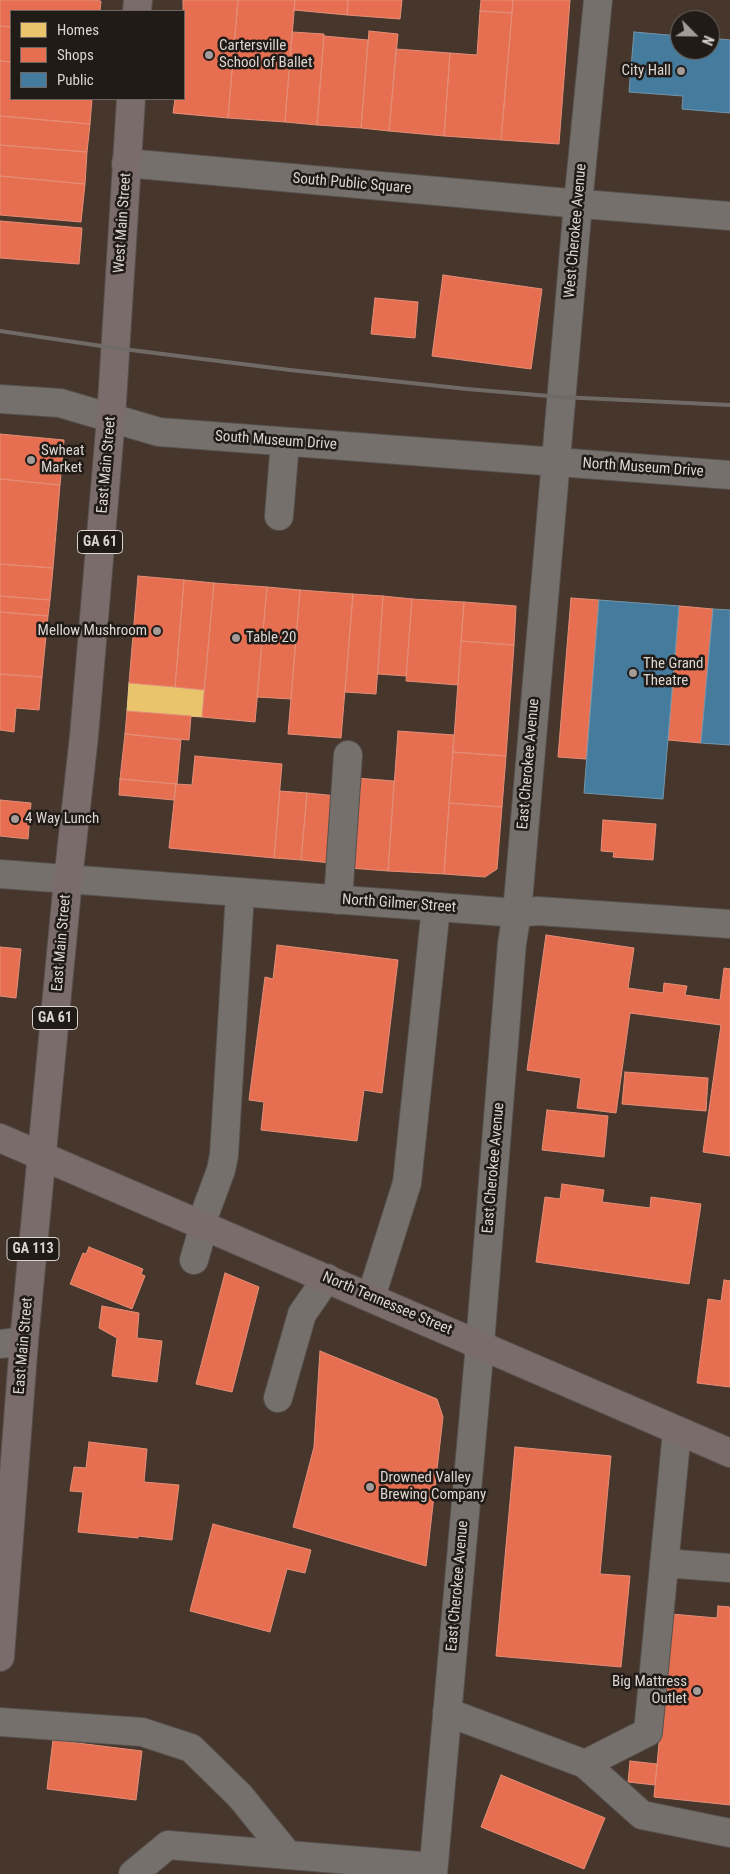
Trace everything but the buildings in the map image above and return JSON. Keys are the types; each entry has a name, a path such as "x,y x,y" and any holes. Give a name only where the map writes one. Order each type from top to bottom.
{"main road":[{"name":"West Main Street","path":"115,348 131,100"},
{"name":"East Main Street","path":"0,1645 12,1342 42,1156 68,880 84,736 111,418 115,348"},
{"name":"North Tennessee Street","path":"0,1138 730,1453"}],"street":[{"name":"West Cherokee Avenue","path":"555,461 598,0"},
{"name":"South Public Square","path":"126,163 730,216"},
{"name":"South Museum Drive","path":"0,399 60,403 159,432 555,461"},
{"path":"279,516 286,442"},
{"name":"North Museum Drive","path":"555,461 730,475"},
{"name":"East Cherokee Avenue","path":"433,1871 555,461"},
{"path":"338,900 348,756"},
{"name":"North Gilmer Street","path":"0,874 517,913 538,911 730,924"},
{"path":"194,1260 202,1225 221,1170 224,1155 240,893"},
{"path":"371,1297 407,1183 436,907"},
{"path":"278,1398 302,1314 327,1278"},
{"path":"585,1764 648,1732 677,1431"},
{"path":"664,1563 730,1568"},
{"path":"447,1712 585,1764 642,1815 730,1833"},
{"path":"0,1722 142,1732 190,1748 240,1796 288,1855"},
{"path":"133,1874 168,1845 288,1855 433,1871"}],"shaded area":[{"path":"0,0 730,0 730,1874 0,1874"}],"railway":[{"path":"0,331 115,348 290,370 467,389 561,397 730,405"}],"place":[{"name":"Cartersville School of Ballet","path":"209,55"},
{"name":"City Hall","path":"681,71"},
{"name":"Swheat Market","path":"31,460"},
{"name":"Mellow Mushroom","path":"157,631"},
{"name":"Table 20","path":"236,638"},
{"name":"The Grand Theatre","path":"633,673"},
{"name":"4 Way Lunch","path":"15,819"},
{"name":"Drowned Valley Brewing Company","path":"370,1487"},
{"name":"Big Mattress Outlet","path":"697,1691"}]}
